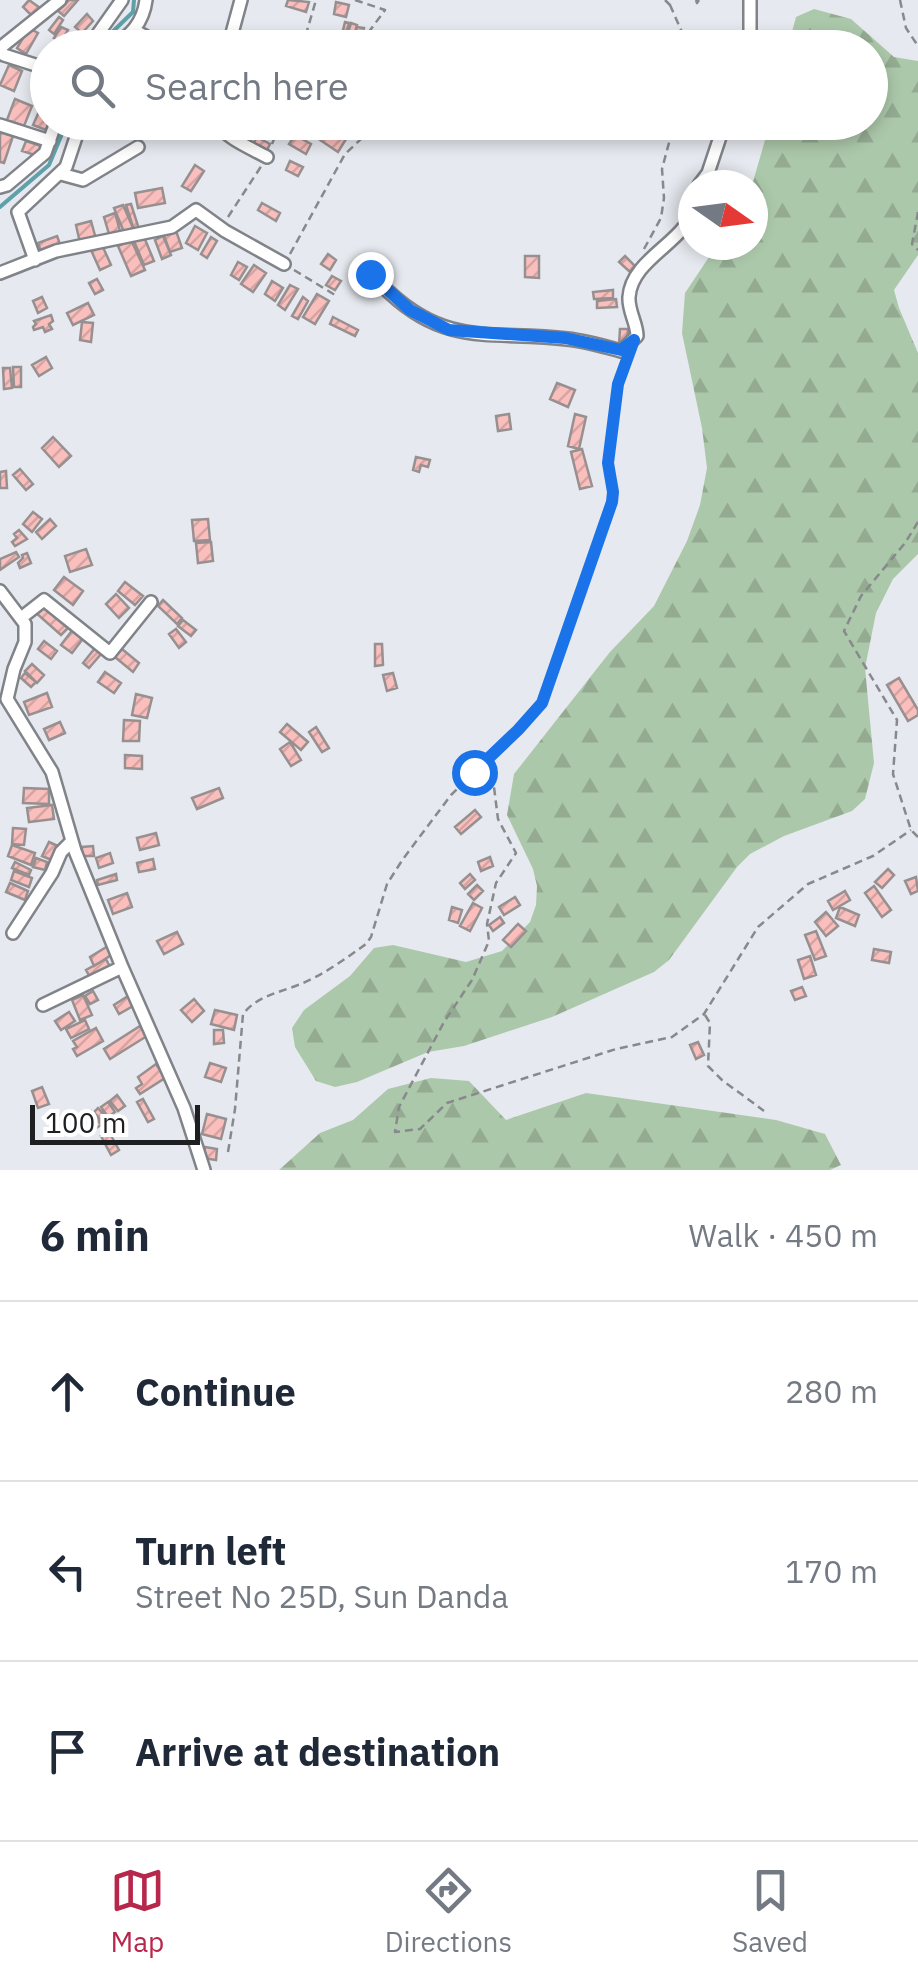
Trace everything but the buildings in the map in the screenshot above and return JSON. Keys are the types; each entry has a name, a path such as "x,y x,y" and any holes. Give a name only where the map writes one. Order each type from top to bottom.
{"street":[{"path":"30,63 4,55 0,50 60,0"},
{"path":"134,30 142,20 146,0"},
{"path":"233,30 241,0"},
{"path":"750,0 750,30"},
{"path":"99,30 117,1"},
{"path":"0,126 30,135"},
{"path":"0,188 38,161 50,141 47,140"},
{"path":"35,260 18,212 61,174 75,140"},
{"path":"236,140 266,157"},
{"path":"707,170 719,140"},
{"path":"61,174 83,180 138,147"},
{"path":"0,273 56,251 172,227 196,210 284,264"},
{"path":"364,264 410,310 449,330 565,338 621,350 634,340 637,330 628,302 632,282 678,234"},
{"path":"0,591 25,624 25,642 7,699 52,772 72,841 184,1108 204,1170"},
{"path":"21,618 44,600 110,653 151,602"},
{"path":"12,934 52,874 61,852 72,841"},
{"path":"44,1005 122,967"}],"path":[{"path":"307,30 316,0"},
{"path":"355,0 385,10 370,30"},
{"path":"665,0 671,2 683,30"},
{"path":"900,0 906,28 918,46"},
{"path":"220,227 250,185 273,140"},
{"path":"335,295 284,264 345,154 360,140"},
{"path":"654,256 644,249 661,218 662,168 670,140"},
{"path":"918,212 912,244 918,250"},
{"path":"228,1152 243,1014 250,1006 277,991 299,985 366,944 387,884 403,859 451,795 542,703 612,502 608,463 618,384 634,340"},
{"path":"918,522 861,596 844,631 897,720 894,774 911,830 918,837"},
{"path":"474,772 494,787 498,818 516,853 496,882 487,924 488,941 472,980 444,1022 399,1107 395,1132 420,1129 447,1103 616,1049 672,1037 704,1014 758,926 808,884 873,856 911,830"},
{"path":"704,1014 710,1023 708,1066 764,1110"}],"green space":[{"path":"814,9 851,19 863,30 793,30 796,17"},
{"path":"888,52 894,57 918,61 918,255 894,290 918,353 918,554 893,579 876,613 865,668 874,763 865,799 852,811 784,836 750,854 669,960 654,972 552,1017 464,1046 428,1052 357,1082 335,1087 316,1081 295,1047 292,1028 304,1010 350,976 374,948 393,945 466,962 502,951 530,922 537,886 507,815 514,774 610,652 654,606 687,541 700,505 707,468 682,333 685,293 707,260 768,260 768,170 756,170 765,140 888,140"},
{"path":"431,1078 469,1081 506,1120 586,1093 776,1120 825,1134 841,1165 830,1170 279,1170 320,1133 353,1120 388,1089"}],"waterway":[{"path":"114,30 133,12 134,0"},
{"path":"0,207 49,165 59,140"}],"route":[{"path":"370,274 410,310 449,330 565,338 621,350 634,340 618,384 608,463 612,502 555,672 542,703 474,772"}]}
